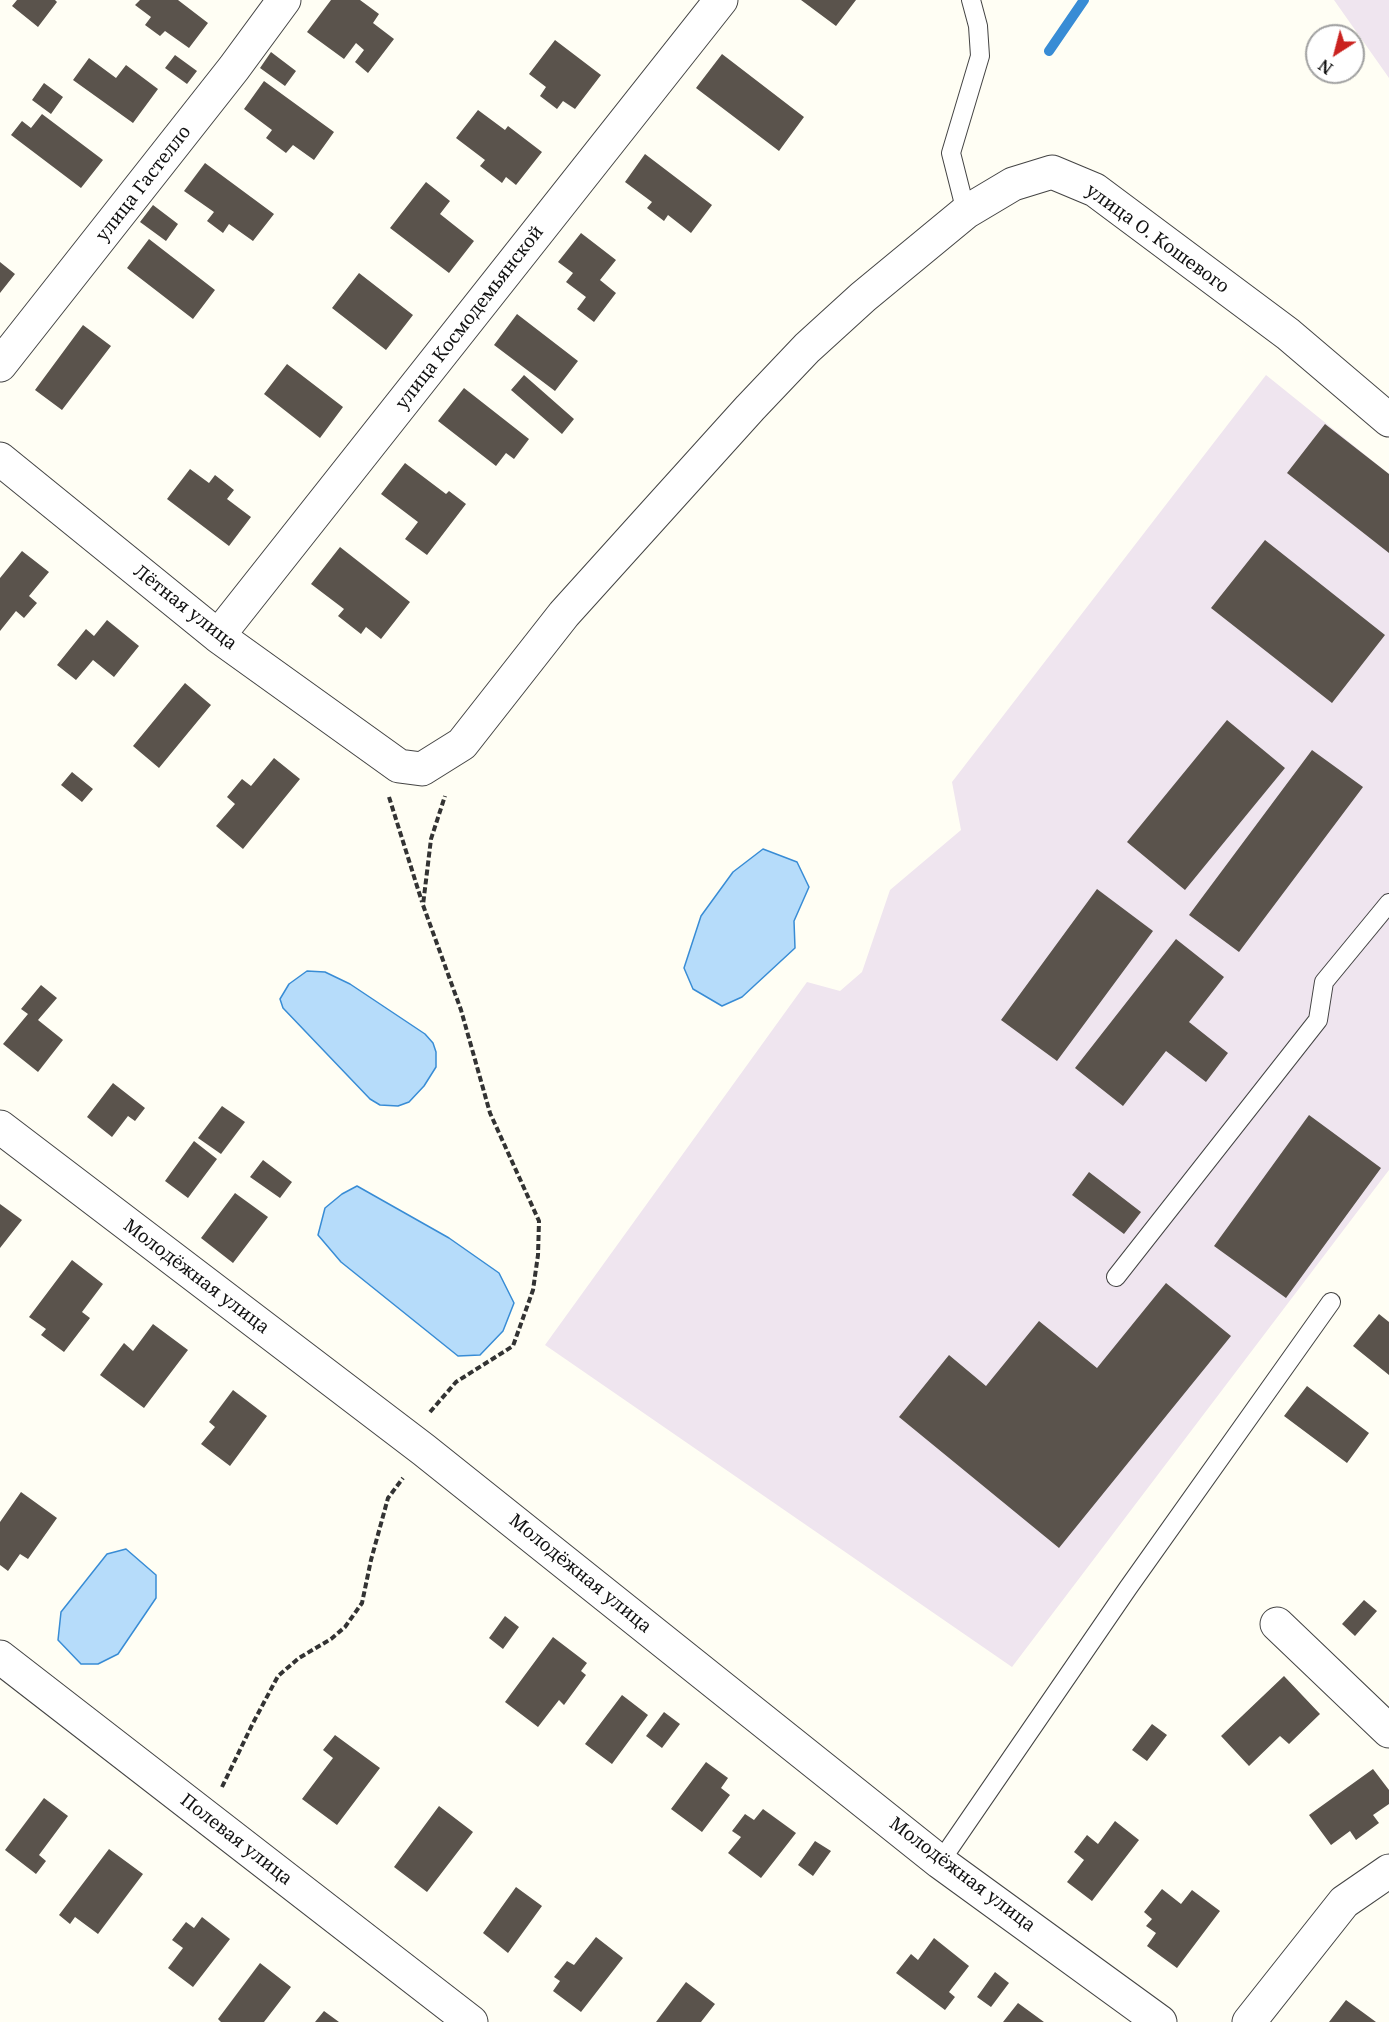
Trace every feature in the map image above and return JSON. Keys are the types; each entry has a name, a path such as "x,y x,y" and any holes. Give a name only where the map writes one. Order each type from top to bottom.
{"street":[{"name":"улица Гастелло","path":"0,365 97,244 284,0"},
{"name":"улица Космодемьянской","path":"218,636 721,0"},
{"name":"улица О. Кошевого","path":"462,744 564,614 807,348 863,297 966,212 1013,184 1053,172 1095,190 1288,334 1389,420"},
{"name":"Лётная улица","path":"0,459 218,636 399,766 422,769 462,744"},
{"name":"Молодёжная улица","path":"0,1127 424,1450 940,1862 1160,2022"},
{"path":"1277,1624 1389,1731"},
{"name":"Полевая улица","path":"0,1657 471,2022"},
{"path":"1249,2022 1344,1902 1389,1871"}],"lane":[{"path":"966,212 951,153 980,56 978,26 970,0"},
{"path":"1116,1277 1318,1020 1324,982 1389,903"},
{"path":"940,1862 1128,1588 1331,1302"}],"path":[{"path":"423,905 431,839 462,744"},
{"path":"206,1816 279,1677 299,1658 331,1639 345,1627 362,1604 388,1498 424,1450 428,1413 456,1382 513,1346 532,1290 538,1255 539,1221 490,1113 461,1010 423,905 375,750"}],"shaded area":[{"path":"1334,0 1389,0 1389,78 1365,44 1365,24 1351,24"},
{"path":"1266,375 1389,474 1389,1170 1012,1667 545,1345 807,982 840,991 862,972 890,890 961,830 952,782"}],"water":[{"path":"763,849 797,862 809,887 794,921 795,948 742,997 722,1006 693,989 684,968 701,916 733,872"},
{"path":"307,971 325,972 350,984 425,1034 433,1043 436,1052 436,1067 424,1086 409,1102 398,1106 380,1105 370,1099 283,1008 280,999 289,984"},
{"path":"357,1186 449,1238 499,1273 514,1303 503,1331 480,1355 458,1356 341,1262 318,1235 325,1208 342,1194"},
{"path":"126,1549 156,1575 156,1598 118,1654 98,1664 81,1664 58,1640 61,1612 107,1554"}],"building":[{"path":"17,0 55,0 57,2 38,27 12,6"},
{"path":"140,0 178,0 208,23 189,48 165,31 160,36 145,25 151,17 135,5"},
{"path":"331,0 360,0 379,14 373,23 394,39 368,73 355,62 364,50 356,43 344,59 307,32"},
{"path":"801,0 856,0 836,26"},
{"path":"555,40 601,75 575,109 563,101 557,109 540,96 546,87 529,74"},
{"path":"271,52 296,71 285,86 260,68"},
{"path":"722,54 804,117 779,151 696,88"},
{"path":"175,55 197,71 187,84 165,68"},
{"path":"89,58 116,78 126,65 158,89 133,123 73,80"},
{"path":"264,81 334,132 314,160 293,145 286,153 266,138 272,130 244,109"},
{"path":"44,83 63,97 51,114 32,100"},
{"path":"478,110 505,130 508,126 542,152 516,185 506,177 502,183 480,166 485,160 456,138"},
{"path":"42,114 103,160 81,188 11,135 22,121 31,128"},
{"path":"645,154 712,205 691,233 668,215 664,221 647,208 652,202 625,182"},
{"path":"205,163 274,214 253,241 229,224 223,233 207,221 214,212 184,191"},
{"path":"426,182 450,201 440,214 474,241 449,273 390,228"},
{"path":"153,205 178,224 166,241 140,222"},
{"path":"581,233 616,260 600,280 616,293 594,322 577,309 586,297 566,282 573,273 558,262"},
{"path":"149,239 215,290 193,319 127,268"},
{"path":"0,262 15,274 0,293"},
{"path":"359,273 413,315 386,350 332,308"},
{"path":"517,314 578,361 555,391 494,345"},
{"path":"83,325 111,346 62,410 35,390"},
{"path":"287,364 343,407 320,438 264,394"},
{"path":"524,375 574,419 562,434 511,390"},
{"path":"464,388 529,439 514,459 506,453 496,466 438,421"},
{"path":"1325,424 1389,474 1389,553 1287,473"},
{"path":"405,463 446,494 449,491 466,504 427,555 405,539 418,522 381,494"},
{"path":"190,469 209,483 215,475 234,490 227,499 251,517 229,546 167,499"},
{"path":"1265,540 1385,635 1332,703 1211,608"},
{"path":"340,547 410,602 381,639 366,627 361,634 338,616 344,609 311,584"},
{"path":"22,551 49,572 29,596 37,603 24,618 16,611 0,631 0,578"},
{"path":"107,620 139,646 114,677 93,660 76,680 57,665 86,629 94,636"},
{"path":"185,683 211,705 159,768 133,746"},
{"path":"1227,720 1285,768 1185,890 1127,842"},
{"path":"1312,750 1363,787 1239,952 1189,915"},
{"path":"274,758 300,779 243,849 216,826 235,804 227,797 242,779 251,786"},
{"path":"72,772 93,789 82,802 61,785"},
{"path":"1097,889 1153,931 1057,1061 1001,1020"},
{"path":"1176,939 1224,977 1189,1022 1228,1053 1206,1082 1166,1051 1123,1106 1075,1068"},
{"path":"41,985 57,998 38,1020 63,1040 38,1072 3,1044 28,1014 21,1009"},
{"path":"113,1083 145,1108 135,1121 128,1116 112,1137 87,1117"},
{"path":"222,1106 245,1122 221,1154 198,1138"},
{"path":"1309,1115 1381,1168 1286,1298 1214,1246"},
{"path":"194,1141 217,1159 188,1198 165,1181"},
{"path":"263,1160 292,1182 280,1198 250,1177"},
{"path":"1089,1172 1141,1212 1124,1234 1072,1195"},
{"path":"235,1193 268,1217 233,1263 201,1238"},
{"path":"0,1204 22,1220 0,1248"},
{"path":"72,1260 103,1284 82,1312 90,1318 64,1352 41,1335 46,1329 29,1317"},
{"path":"1166,1283 1231,1336 1059,1548 899,1417 949,1355 986,1386 1039,1321 1097,1368"},
{"path":"1379,1314 1389,1322 1389,1375 1353,1346"},
{"path":"153,1324 188,1350 144,1408 100,1375 124,1343 133,1351"},
{"path":"1307,1386 1369,1433 1347,1463 1284,1416"},
{"path":"233,1390 267,1416 230,1466 201,1444 215,1427 209,1422"},
{"path":"21,1492 57,1518 28,1559 20,1554 8,1571 0,1565 0,1522"},
{"path":"1364,1600 1377,1611 1355,1636 1342,1624"},
{"path":"505,1616 519,1627 503,1649 489,1638"},
{"path":"553,1637 587,1663 581,1671 586,1675 564,1705 559,1700 538,1727 505,1702"},
{"path":"1284,1676 1320,1714 1289,1744 1280,1736 1249,1766 1221,1736"},
{"path":"622,1695 648,1715 612,1764 585,1744"},
{"path":"664,1712 680,1724 662,1748 646,1736"},
{"path":"1152,1724 1167,1735 1147,1761 1132,1750"},
{"path":"335,1735 380,1768 337,1825 302,1799 333,1758 323,1750"},
{"path":"706,1762 728,1778 721,1788 730,1795 702,1832 671,1809"},
{"path":"1373,1769 1389,1790 1389,1804 1373,1815 1379,1823 1356,1840 1350,1831 1331,1845 1309,1815"},
{"path":"44,1798 68,1816 39,1855 46,1861 36,1874 5,1850"},
{"path":"439,1806 473,1832 427,1892 394,1867"},
{"path":"763,1809 796,1833 761,1878 728,1853 741,1837 732,1831 745,1814 754,1820"},
{"path":"1115,1821 1139,1840 1092,1901 1067,1882 1084,1860 1074,1852 1087,1835 1098,1844"},
{"path":"815,1841 831,1851 813,1876 798,1865"},
{"path":"109,1849 143,1874 98,1934 75,1917 70,1924 59,1915"},
{"path":"516,1887 542,1906 508,1953 483,1933"},
{"path":"1162,1889 1181,1904 1192,1890 1220,1911 1177,1968 1147,1946 1156,1933 1146,1926 1152,1919 1144,1912"},
{"path":"202,1917 230,1939 193,1987 168,1968 183,1948 172,1940 186,1922 194,1928"},
{"path":"596,1937 623,1958 581,2012 553,1991 560,1981 554,1977 567,1961 574,1965"},
{"path":"934,1938 969,1966 949,1992 955,1997 945,2010 896,1973 911,1954 918,1960"},
{"path":"260,1963 291,1987 264,2022 221,2022 218,2019"},
{"path":"995,1972 1009,1983 991,2007 977,1997"},
{"path":"686,1982 715,2004 701,2022 656,2022"},
{"path":"1346,2000 1376,2022 1329,2022"},
{"path":"1018,2003 1044,2022 1003,2022"},
{"path":"324,2011 339,2022 315,2022"}],"waterway":[{"path":"1049,51 1084,0"}]}
